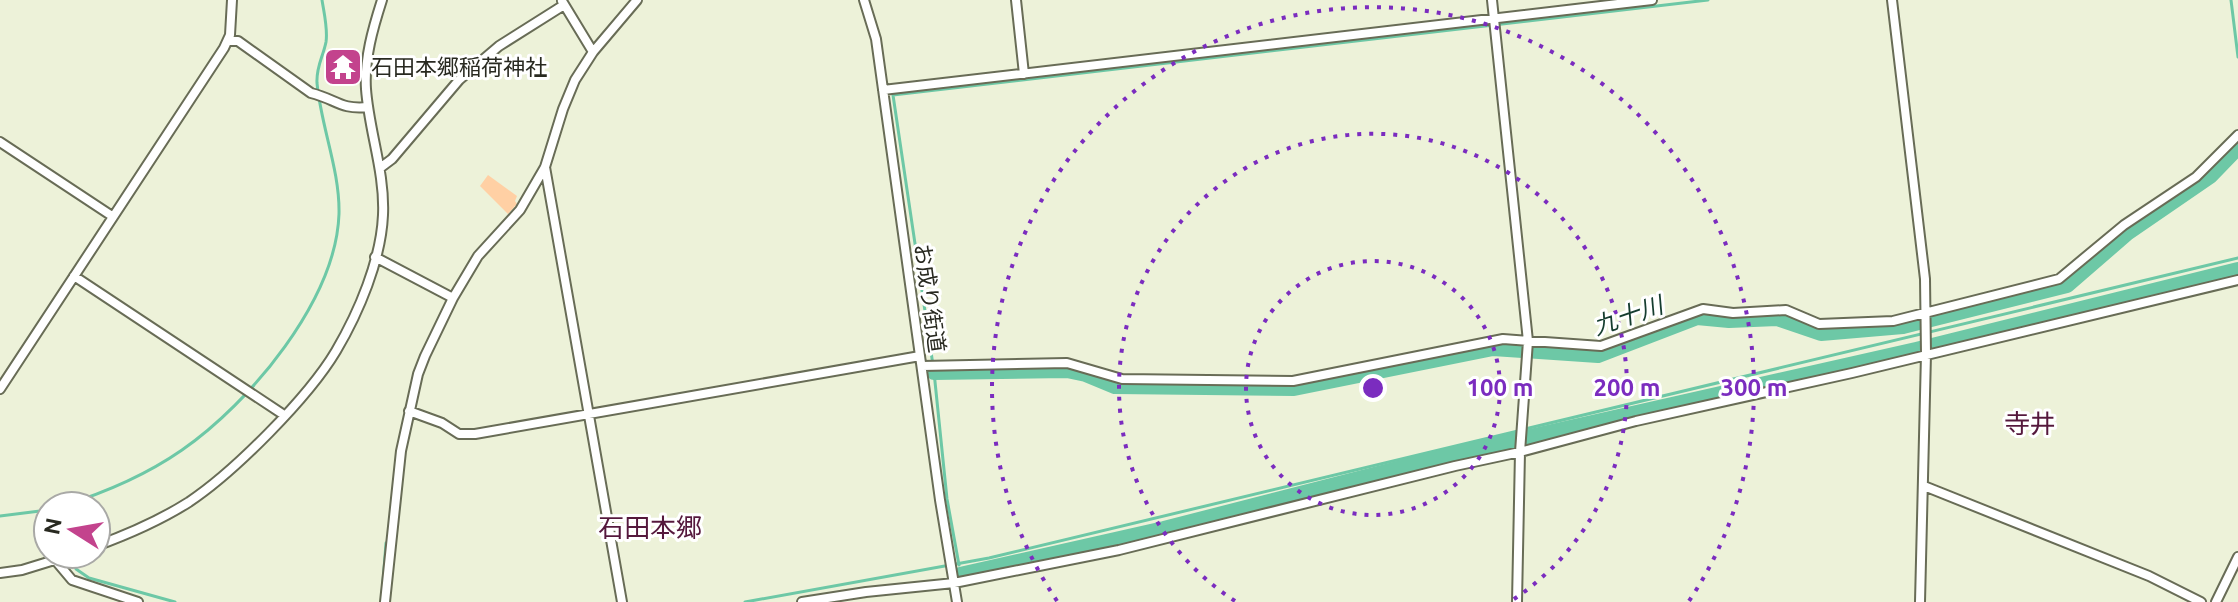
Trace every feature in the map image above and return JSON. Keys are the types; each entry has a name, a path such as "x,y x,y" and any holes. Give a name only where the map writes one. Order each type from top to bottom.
{"street":[{"path":"0,389 228,41 232,0"},
{"path":"112,540 153,523 190,501 246,454 284,415 336,351 355,314 375,257 383,217 380,168 368,107 367,59 382,0"},
{"path":"385,602 396,489 409,411 425,356 453,298 478,256 520,210 545,167 575,80 593,52 637,0"},
{"name":"お成り街道","path":"864,0 876,39 957,602"},
{"path":"1016,0 1024,74"},
{"path":"1492,0 1528,341 1520,452 1517,602"},
{"path":"883,90 1652,0"},
{"path":"1892,0 1925,279 1920,602"},
{"path":"380,168 392,159 459,80 499,46 563,2 593,52"},
{"path":"228,41 238,41 311,93 325,96 343,107 368,107"},
{"path":"409,411 442,423 459,434 921,361 1067,363 1122,379 1293,381 1503,339 1601,346 1703,309 1733,313 1786,310 1819,324 1893,321 1994,298 2059,279 2124,225 2196,177 2238,135"},
{"path":"0,142 112,216"},
{"path":"545,167 622,602"},
{"path":"375,257 453,298"},
{"path":"74,276 284,415"},
{"path":"802,602 954,583 1119,550 1636,421 2238,280"},
{"path":"1924,486 2149,576 2201,602"},
{"path":"2216,602 2238,557"},
{"path":"0,573 32,566"},
{"path":"64,570 72,580 138,602"}],"shaded area":[{"path":"488,175 517,196 517,204 508,214 480,186"}],"waterway":[{"path":"106,490 182,450 235,405 285,347 323,281 334,247 339,198 317,83 326,37 322,0"},
{"path":"959,565 947,499 934,372 893,95 1708,0"},
{"path":"2231,0 2238,57"},
{"name":"九十川","path":"934,372 1067,370 1115,386 1294,388 1493,348 1598,355 1697,317 1729,320 1777,318 1821,333 1903,326 2067,285 2127,233 2210,176 2238,147"},
{"path":"1525,429 2238,258"},
{"path":"960,575 1164,529 1460,453 1916,350 2238,270"},
{"path":"745,602 989,558 1518,431"},
{"path":"0,516 32,512"},
{"path":"382,595 386,543"},
{"path":"77,570 89,578 175,602"}],"place":[{"name":"石田本郷稲荷神社","path":"343,67"}],"district":[{"name":"寺井","path":"2030,424"},
{"name":"石田本郷","path":"650,528"}]}
